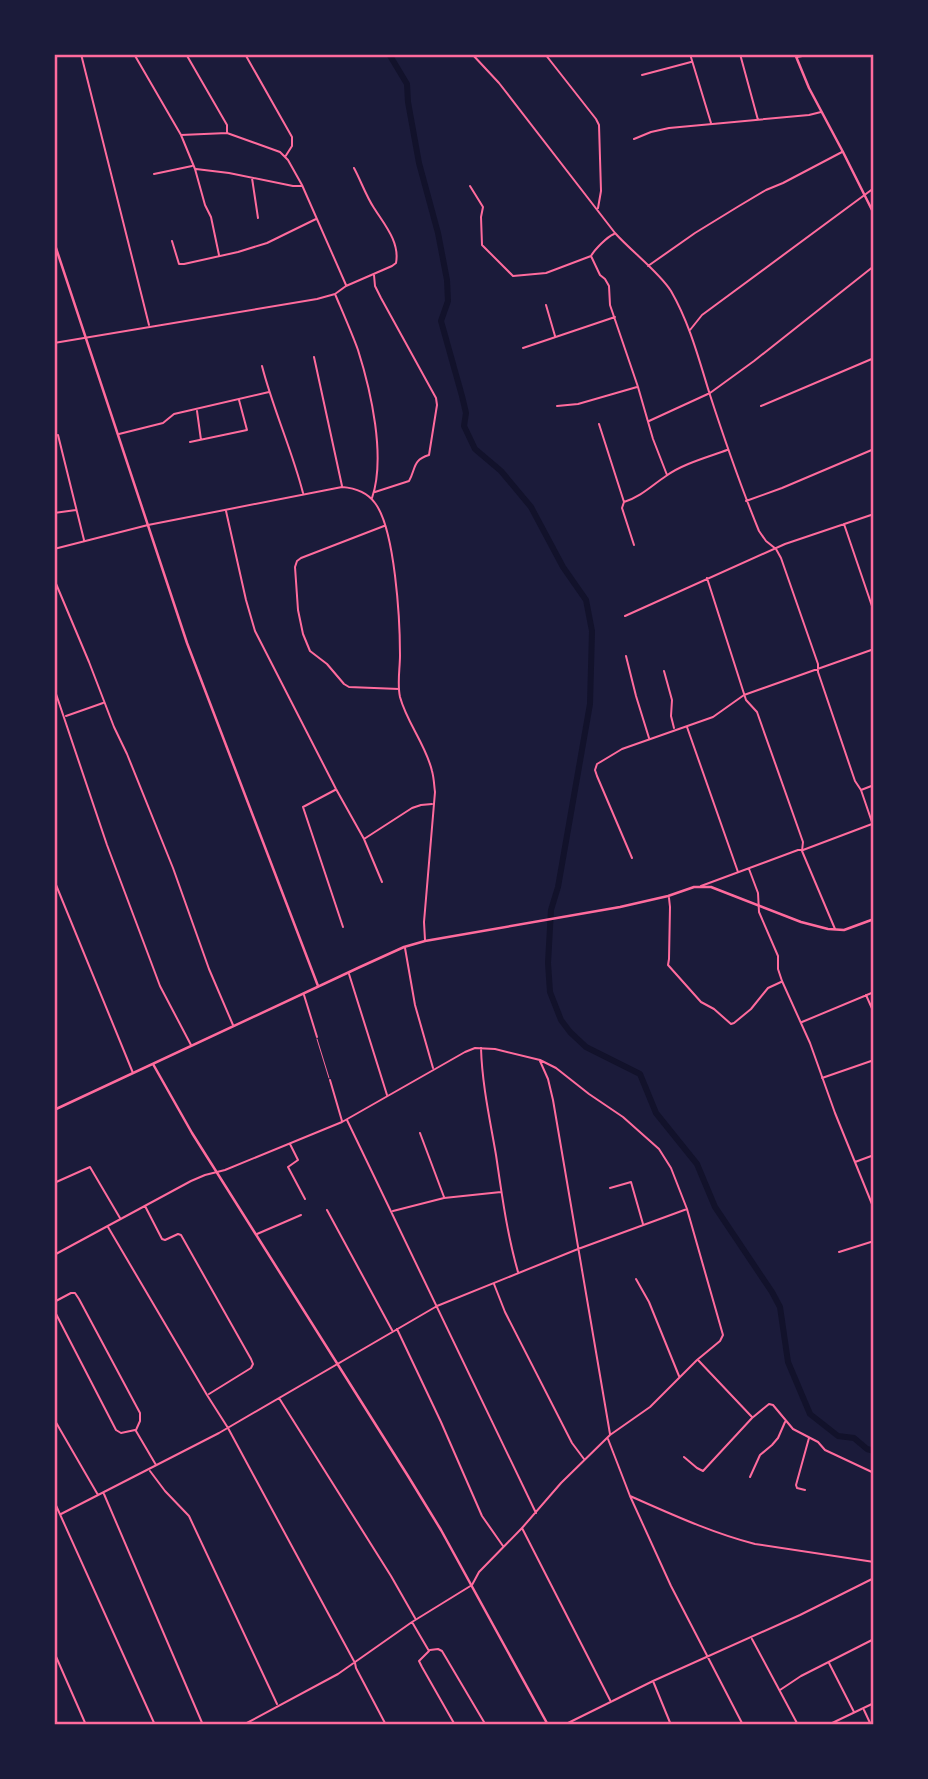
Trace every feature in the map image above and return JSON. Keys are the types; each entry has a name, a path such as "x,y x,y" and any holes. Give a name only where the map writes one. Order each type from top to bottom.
{"main road":[{"path":"796,56 874,214"},
{"path":"54,242 187,643 318,986"},
{"path":"54,1110 348,972 404,947 425,941 564,917 668,896 700,886 711,887 801,922 836,930 844,930 874,919"},
{"path":"153,1064 216,1172 408,1476 472,1585 548,1725"}],"street":[{"path":"81,54 149,326"},
{"path":"134,54 181,135 211,217 219,255"},
{"path":"186,54 227,125 227,133"},
{"path":"246,54 292,136 292,146 285,158"},
{"path":"472,54 499,83 615,233 670,290 690,330 746,501 759,531 781,558 855,781 861,790 874,828"},
{"path":"545,54 599,125 601,191 597,209"},
{"path":"690,54 712,124"},
{"path":"740,54 759,121"},
{"path":"796,56 813,54"},
{"path":"642,75 692,62"},
{"path":"634,139 669,128 759,121 822,111"},
{"path":"181,135 227,133 280,152 302,185 346,286"},
{"path":"648,266 695,233 766,190 844,152"},
{"path":"154,174 194,167 293,186 302,185"},
{"path":"54,343 317,299 335,294 346,286 396,263 397,253 388,227 374,208 354,168"},
{"path":"252,178 258,218"},
{"path":"470,186 483,207 482,245 513,276 546,273 591,256 615,233"},
{"path":"690,330 702,315 874,188"},
{"path":"172,241 179,264 267,243 317,218"},
{"path":"591,256 609,286 610,304 667,475"},
{"path":"649,421 710,394 874,266"},
{"path":"374,275 375,286 436,398 437,405 429,455 415,464 409,481 375,492"},
{"path":"335,294 358,350 374,414 379,467 372,499"},
{"path":"546,305 555,337"},
{"path":"523,348 615,317"},
{"path":"314,357 342,487"},
{"path":"761,405 874,358"},
{"path":"262,366 296,463 303,494"},
{"path":"557,406 578,404 638,387"},
{"path":"118,435 163,423 174,414 269,392"},
{"path":"190,442 247,430 239,400"},
{"path":"197,410 201,440"},
{"path":"599,424 624,502 622,508 634,545"},
{"path":"58,435 84,541"},
{"path":"746,501 874,449"},
{"path":"624,502 636,498 667,475 728,450"},
{"path":"54,549 148,525 342,487 354,488 372,499 380,510 385,526 396,589 399,688 402,704 433,772 435,792 424,922 425,941"},
{"path":"54,513 77,510"},
{"path":"226,510 246,600 256,631 364,839 382,882"},
{"path":"625,616 785,544 874,514"},
{"path":"844,524 874,612"},
{"path":"385,526 297,561 295,567 298,610 310,651 327,664 344,684 353,689 399,688"},
{"path":"707,578 744,695 757,712 803,842 802,851 836,930"},
{"path":"54,579 137,777 233,1026"},
{"path":"632,858 597,776 597,764 622,749 713,717 744,695 874,649"},
{"path":"626,656 649,739"},
{"path":"664,671 672,700 671,716 675,730"},
{"path":"54,688 107,845 160,986 191,1045"},
{"path":"65,717 104,703"},
{"path":"687,726 738,872"},
{"path":"861,790 874,785"},
{"path":"336,789 303,807 343,928"},
{"path":"364,839 412,808 433,804"},
{"path":"700,886 873,824"},
{"path":"749,869 758,893 759,912 778,956 782,981 801,1022 874,1209"},
{"path":"54,880 133,1073"},
{"path":"668,896 668,965 701,1002 731,1024 751,1009 769,986 782,981"},
{"path":"404,947 415,1005 433,1070"},
{"path":"348,972 387,1096"},
{"path":"801,1022 874,992"},
{"path":"303,993 317,1037"},
{"path":"866,995 874,1013"},
{"path":"481,1048 511,1248 518,1273"},
{"path":"54,1255 191,1181 225,1170 342,1122 465,1052 481,1048 540,1060 556,1068 623,1117 659,1149 671,1168 687,1209 723,1335 718,1343 650,1407 607,1438 561,1483 480,1572 472,1585 416,1619 355,1663 243,1725"},
{"path":"540,1060 553,1100 611,1435"},
{"path":"822,1078 874,1060"},
{"path":"330,1080 342,1122"},
{"path":"346,1119 536,1513"},
{"path":"420,1133 444,1198"},
{"path":"289,1143 298,1160 288,1167 305,1199"},
{"path":"854,1163 874,1155"},
{"path":"54,1183 90,1167 120,1219"},
{"path":"610,1188 631,1182 643,1224"},
{"path":"391,1211 444,1198 502,1192"},
{"path":"144,1205 162,1239 181,1235 253,1364 251,1368 207,1395"},
{"path":"61,1514 228,1428 437,1306 578,1249 687,1209"},
{"path":"327,1210 395,1330 441,1422 482,1516 504,1547"},
{"path":"255,1235 301,1215"},
{"path":"108,1226 228,1428 386,1725"},
{"path":"839,1252 874,1241"},
{"path":"636,1279 649,1302 679,1377"},
{"path":"494,1283 505,1312 572,1443 585,1460"},
{"path":"54,1303 71,1293 75,1293 79,1298 140,1413 136,1430"},
{"path":"54,1310 116,1430 121,1433 136,1430"},
{"path":"697,1360 752,1418"},
{"path":"279,1398 416,1619"},
{"path":"684,1457 703,1471 752,1418 769,1404 773,1405 793,1429 825,1450 874,1473"},
{"path":"54,1419 99,1496"},
{"path":"750,1476 760,1455 772,1446 786,1421"},
{"path":"136,1430 156,1466"},
{"path":"806,1490 797,1488 796,1485 809,1437"},
{"path":"607,1438 671,1586 743,1725"},
{"path":"149,1470 189,1516 278,1706"},
{"path":"104,1493 203,1725"},
{"path":"630,1496 712,1531 755,1544 874,1562"},
{"path":"54,1501 155,1725"},
{"path":"522,1528 611,1701"},
{"path":"564,1725 874,1578"},
{"path":"412,1622 429,1651"},
{"path":"751,1637 798,1725"},
{"path":"779,1690 872,1640 874,1644"},
{"path":"455,1725 419,1661 429,1651 442,1651 484,1722 480,1725"},
{"path":"54,1652 86,1725"},
{"path":"828,1662 854,1712"},
{"path":"653,1681 671,1725"},
{"path":"828,1725 874,1703"},
{"path":"864,1708 871,1725"}],"lane":[{"path":"317,1037 330,1080"}],"waterway":[{"path":"389,54 407,84 419,163 438,233 448,301 441,321 466,413 464,426 475,449 501,471 531,507 563,567 586,600 592,631 590,704 558,887 551,910 548,963 550,992 561,1020 586,1047 640,1074 656,1113 697,1164 715,1207 780,1307 788,1362 810,1414 838,1436 854,1438 867,1449 874,1451"}]}
